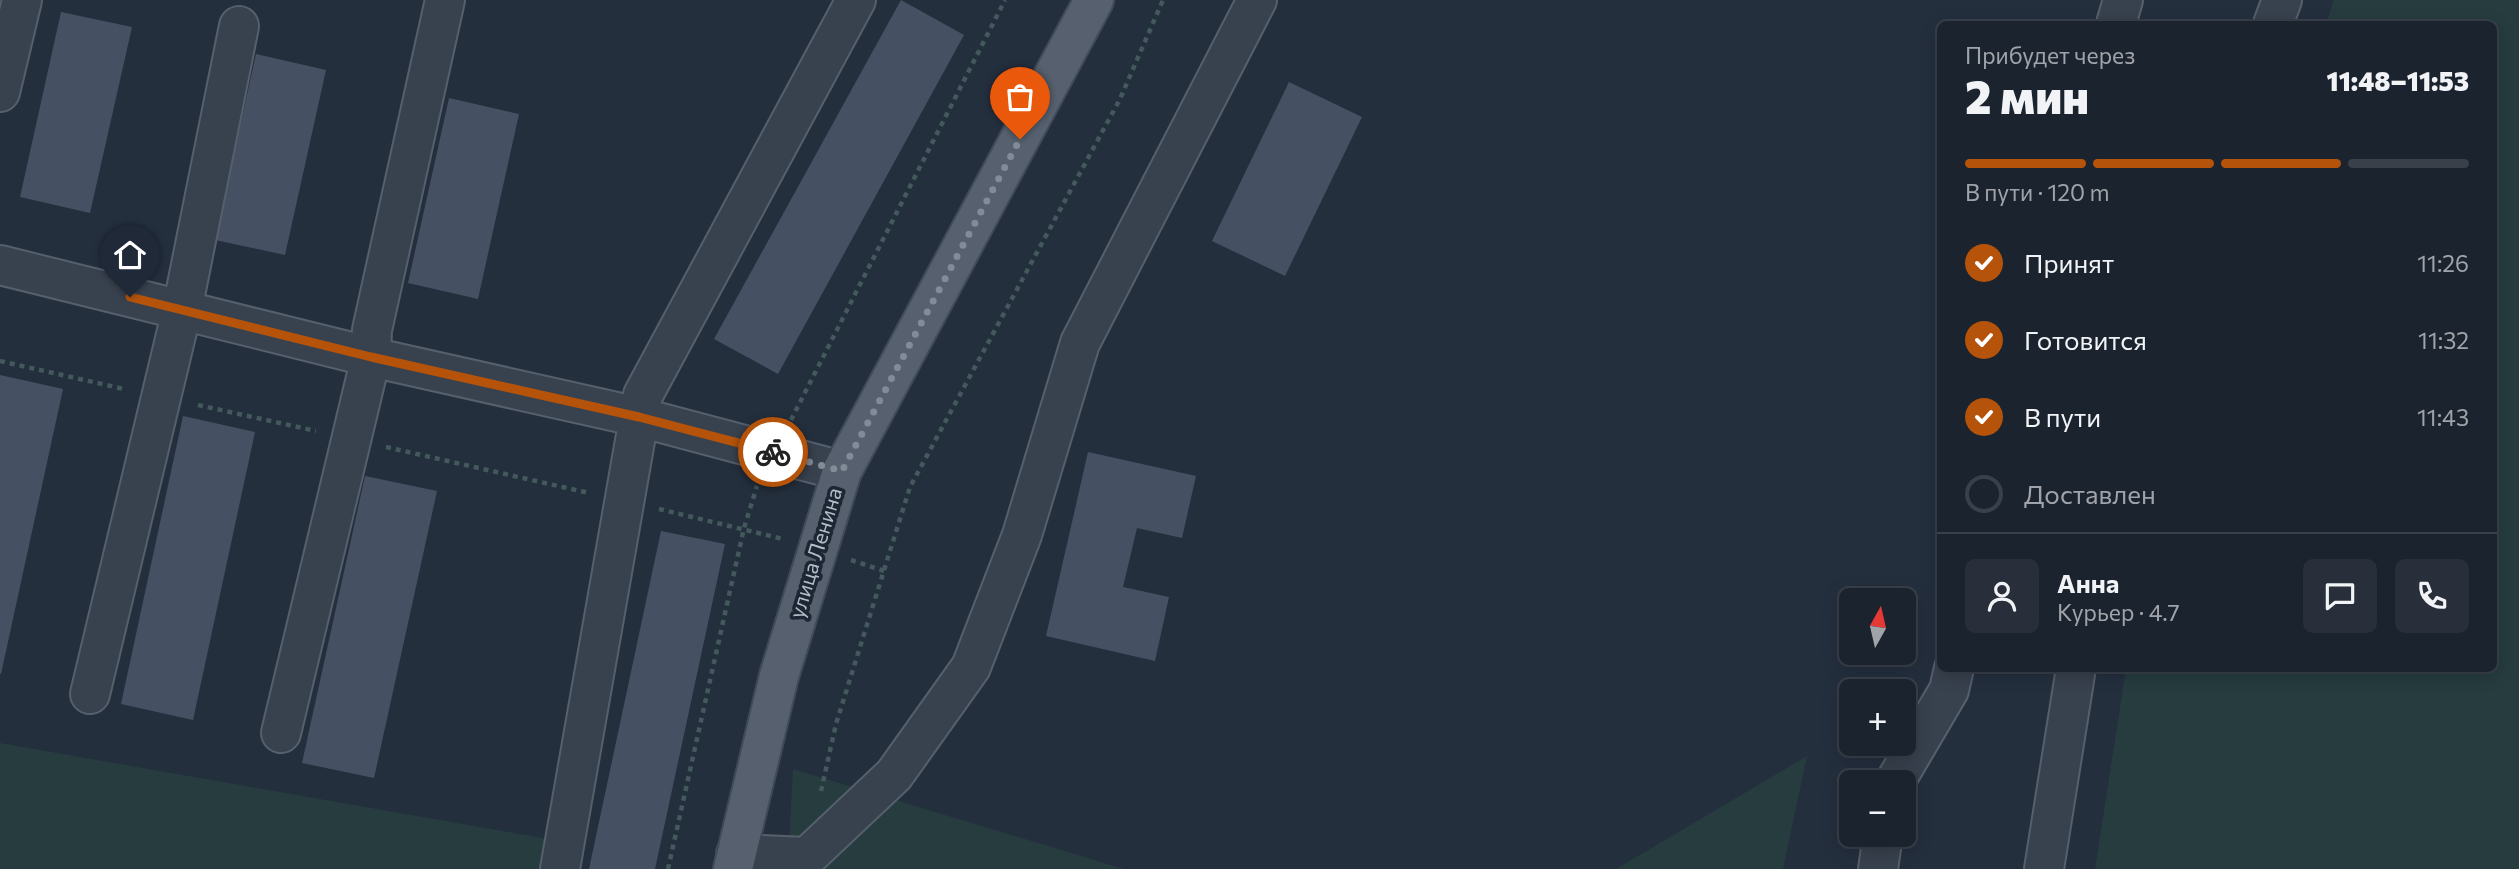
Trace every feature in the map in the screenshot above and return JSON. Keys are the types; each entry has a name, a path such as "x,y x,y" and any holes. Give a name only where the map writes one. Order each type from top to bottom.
{"main road":[{"name":"улица Ленина","path":"735,861 779,676 842,471 1094,0"}],"street":[{"path":"0,92 22,0"},
{"path":"281,733 371,357 372,330 445,0"},
{"path":"560,869 643,395 856,0"},
{"path":"735,861 807,857 894,775 971,667 1022,536 1080,343 1256,0"},
{"path":"2117,21 2123,0"},
{"path":"2274,21 2282,0"},
{"path":"90,694 182,310 239,26"},
{"path":"0,265 371,357 639,417 842,471"},
{"path":"1902,770 1949,690 1953,672"},
{"path":"2044,869 2075,672"},
{"path":"1878,869 1881,847"}],"path":[{"path":"668,869 744,528 768,451 787,428 1005,0"},
{"path":"807,857 836,724 910,487 1120,99 1163,0"},
{"path":"0,361 744,528 817,548"}],"green space":[{"path":"2334,0 2519,0 2519,869 2095,869 2126,672 2497,672 2497,21 2327,21"},
{"path":"0,743 548,839 543,869 0,869"},
{"path":"1807,756 1783,869 1616,869"},
{"path":"793,769 1124,869 788,869"}],"building":[{"path":"901,0 964,35 778,374 714,339"},
{"path":"61,12 132,27 90,213 20,197"},
{"path":"256,54 326,70 285,255 215,240"},
{"path":"1289,82 1362,117 1285,276 1212,241"},
{"path":"449,98 519,114 478,299 408,283"},
{"path":"0,375 63,389 1,674 0,674"},
{"path":"183,416 255,432 193,720 121,704"},
{"path":"1088,452 1196,476 1182,538 1137,528 1123,587 1169,597 1155,661 1046,636"},
{"path":"365,476 437,491 374,778 302,763"},
{"path":"661,531 725,544 655,869 589,869"}],"way so far":[{"path":"773,452 842,471 1020,139"}],"route":[{"path":"130,297 371,357 639,417 773,452"}]}
